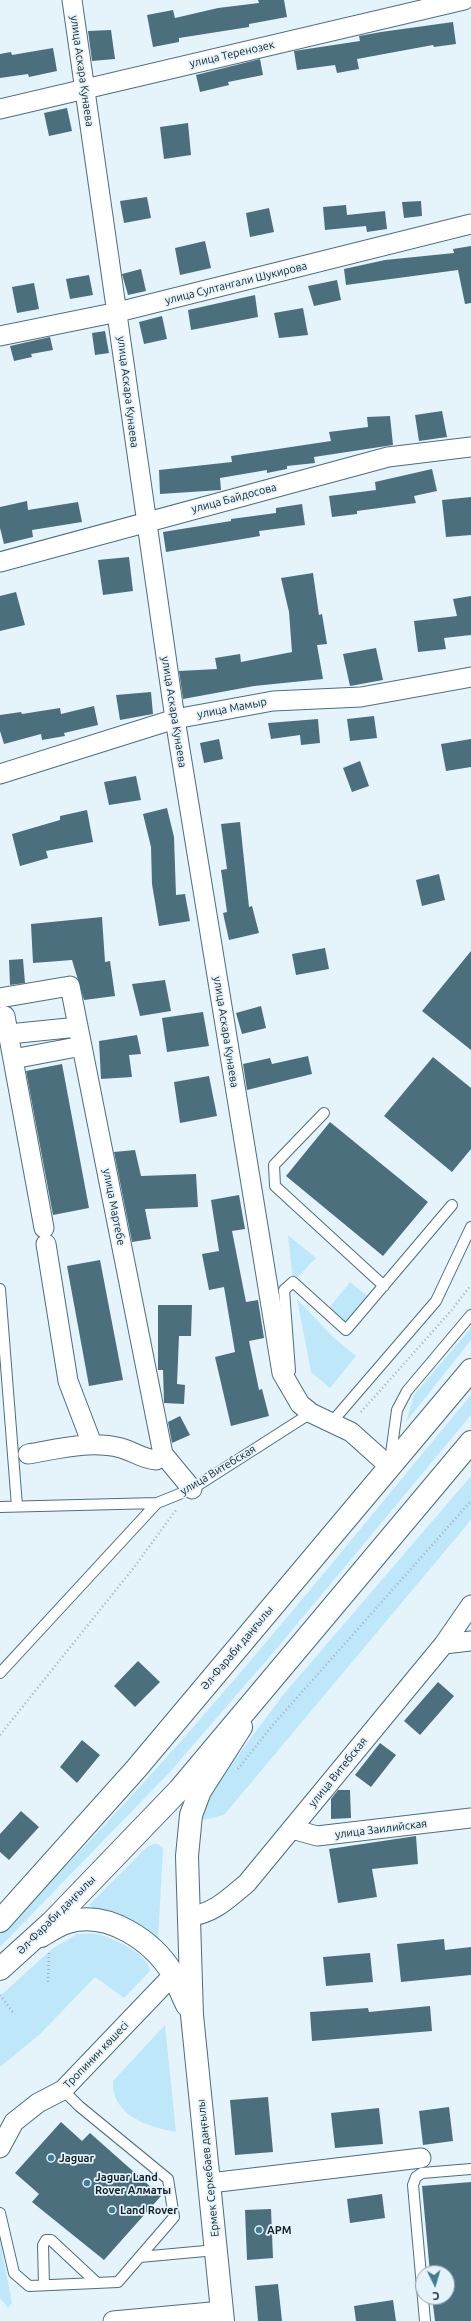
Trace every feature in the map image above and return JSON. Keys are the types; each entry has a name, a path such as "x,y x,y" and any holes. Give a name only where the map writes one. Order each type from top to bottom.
{"main road":[{"name":"Әл-Фараби даңғылы","path":"0,1921 136,1769 471,1370"},
{"name":"Әл-Фараби даңғылы","path":"0,1969 52,1922 179,1790 471,1442"},
{"path":"192,2015 187,1856 191,1815 200,1791 273,1677"},
{"path":"23,1948 67,1922 82,1919 98,1920 140,1938 158,1954 173,1974 192,2015"},
{"name":"Ермек Серкебаев даңғылы","path":"192,2015 223,2316"}],"street":[{"name":"улица Аскара Кунаева","path":"72,0 118,312 146,522 175,719 282,1373 300,1404 311,1414"},
{"name":"улица Теренозек","path":"0,109 464,0"},
{"name":"улица Султангали Шукирова","path":"0,336 118,312 471,224"},
{"name":"улица Байдосова","path":"0,562 388,457 471,447"},
{"name":"улица Мамыр","path":"0,774 175,719 273,701 361,696 471,677"},
{"name":"улица Мартебе","path":"0,998 70,986 163,1454 192,1489"},
{"path":"78,1027 7,1025 45,1236 68,1381 92,1444"},
{"path":"13,1059 82,1046"},
{"path":"311,1414 350,1432 389,1466"},
{"path":"28,1454 92,1444 122,1448 144,1459 156,1460 163,1454"},
{"name":"улица Витебская","path":"188,1917 204,1915 221,1905 247,1883 444,1644 471,1605"},
{"path":"444,1644 471,1641"},
{"name":"улица Заилийская","path":"292,1829 317,1836 471,1818"},
{"name":"Тропинин көшесі","path":"0,2148 14,2122 38,2103 63,2090 173,1974"},
{"path":"210,2183 421,2158"},
{"path":"113,2321 223,2316"}],"lane":[{"path":"324,1113 274,1165 275,1186 384,1286"},
{"path":"291,1389 284,1290 293,1282 346,1330 452,1206"},
{"path":"331,1423 436,1301 471,1227"},
{"path":"0,1290 17,1506"},
{"path":"389,1466 397,1410 407,1391 471,1315"},
{"name":"улица Витебская","path":"0,1673 157,1503 192,1489 311,1414"},
{"path":"0,1507 157,1503"},
{"path":"0,2213 14,2273 29,2286 118,2282 174,2217 168,2179 79,2106 63,2090"},
{"path":"425,2321 413,2184 416,2177 422,2173 471,2169"},
{"path":"44,2285 43,2246 46,2240 51,2240 97,2283"},
{"path":"140,2257 216,2250"}],"path":[{"path":"361,1412 451,1311 471,1285"},
{"path":"0,1735 135,1566 192,1489"},
{"path":"235,1773 272,1726 471,1501"},
{"path":"48,1982 49,1950"},
{"path":"0,1995 14,2014"}],"shaded area":[{"path":"288,1235 316,1258 293,1282"},
{"path":"350,1282 372,1300 346,1330 326,1312"},
{"path":"297,1299 333,1337 356,1356 330,1388 311,1372"},
{"path":"471,1328 471,1340 406,1422 414,1395"},
{"path":"471,1395 471,1415 278,1647 169,1773 0,1947 0,1932 63,1869 124,1804 243,1670"},
{"path":"471,1476 471,1520 224,1815 199,1821 218,1782 283,1695"},
{"path":"153,1844 158,1844 163,1848 158,1941 122,1916 94,1909 89,1905 146,1848"},
{"path":"77,1934 96,1934 119,1942 144,1959 150,1971 124,1998 95,1977 40,2034 0,2067 0,1996 52,1949"},
{"path":"165,2025 176,2132 154,2127 134,2118 118,2103 114,2093 113,2081"},
{"path":"0,2241 12,2303 8,2308 0,2298"}],"building":[{"path":"258,0 284,0 287,17 249,24 249,27 179,38 179,42 153,47 147,15 173,10 175,18 218,8 259,3"},
{"path":"453,22 456,44 434,47 433,45 357,59 359,69 337,73 335,65 297,70 294,51 360,41 359,36"},
{"path":"111,30 115,59 92,61 88,31"},
{"path":"53,48 57,71 29,77 28,74 0,78 0,54 11,52 12,55"},
{"path":"260,59 263,75 228,82 229,85 200,92 196,75"},
{"path":"67,108 72,131 49,136 44,113"},
{"path":"188,123 191,155 164,159 160,127"},
{"path":"147,197 151,218 124,223 120,201"},
{"path":"421,201 422,216 404,218 402,202"},
{"path":"346,205 347,215 385,211 387,229 367,232 366,226 325,230 323,207"},
{"path":"269,208 274,232 250,237 246,213"},
{"path":"205,241 211,268 180,275 175,248"},
{"path":"471,246 471,303 465,304 458,270 346,285 344,269 385,260 454,253 453,249"},
{"path":"141,269 146,291 128,295 122,274"},
{"path":"89,275 93,295 70,299 66,279"},
{"path":"337,280 341,300 314,306 308,286"},
{"path":"34,283 39,309 17,313 12,287"},
{"path":"255,295 258,317 191,330 188,310"},
{"path":"303,308 308,335 279,338 274,313"},
{"path":"162,316 167,339 144,344 139,322"},
{"path":"105,331 109,353 95,355 92,333"},
{"path":"50,337 53,350 31,354 32,357 14,361 10,346"},
{"path":"442,411 447,437 419,441 415,415"},
{"path":"390,416 393,445 314,457 315,463 287,466 287,469 267,473 267,470 220,478 221,490 160,494 159,470 232,462 231,456 331,441 329,432 368,427 367,417"},
{"path":"432,469 437,491 414,496 416,503 357,511 357,514 332,517 329,496 376,490 375,482"},
{"path":"471,497 471,535 446,537 442,500"},
{"path":"27,501 28,510 78,502 82,522 32,530 33,537 4,544 0,528 0,507"},
{"path":"302,504 305,525 259,531 260,536 166,552 163,532 231,521 231,519 276,513 276,508"},
{"path":"129,557 133,591 103,595 98,560"},
{"path":"313,573 319,615 322,614 327,644 317,645 323,679 254,686 183,699 179,671 217,669 215,658 240,654 241,662 292,652 289,612 281,578"},
{"path":"16,592 25,625 0,631 0,596"},
{"path":"471,596 471,635 444,638 446,649 418,652 414,621 457,616 453,599"},
{"path":"376,648 383,680 350,686 343,654"},
{"path":"151,692 153,714 120,720 116,695"},
{"path":"94,706 98,725 64,733 65,736 42,740 41,734 4,744 0,731 0,715 21,712 22,714 60,708 61,714"},
{"path":"374,716 377,738 350,741 347,719"},
{"path":"318,719 320,743 301,745 300,735 271,739 268,723"},
{"path":"219,739 223,759 204,763 200,743"},
{"path":"471,739 471,767 446,771 441,744"},
{"path":"360,761 369,786 352,792 343,768"},
{"path":"136,776 141,800 109,805 104,782"},
{"path":"167,808 174,837 176,895 185,894 190,921 159,926 152,884 151,847 143,814"},
{"path":"87,810 93,842 46,851 48,858 20,866 12,834 60,820 60,816"},
{"path":"240,822 249,907 252,906 259,933 229,940 223,913 227,912 221,870 227,869 221,824"},
{"path":"439,874 445,900 422,906 416,880"},
{"path":"102,917 105,962 110,961 115,996 84,1000 72,960 33,963 31,924"},
{"path":"325,948 329,969 296,975 292,954"},
{"path":"471,951 471,1050 422,1011"},
{"path":"23,959 25,983 10,985 9,960"},
{"path":"165,980 171,1011 140,1016 132,984"},
{"path":"261,1006 266,1028 242,1034 236,1013"},
{"path":"203,1012 209,1046 167,1052 162,1018"},
{"path":"137,1035 141,1054 129,1055 132,1077 101,1079 99,1041"},
{"path":"308,1056 312,1074 247,1090 243,1064 270,1058 272,1064"},
{"path":"433,1057 471,1088 471,1149 452,1172 384,1116"},
{"path":"62,1064 89,1208 53,1215 26,1071"},
{"path":"209,1076 217,1116 180,1123 174,1082"},
{"path":"330,1122 428,1202 383,1256 286,1176"},
{"path":"135,1150 141,1176 196,1174 198,1207 145,1209 151,1239 132,1242 114,1152"},
{"path":"239,1195 245,1229 232,1231 246,1302 258,1300 264,1338 249,1341 259,1390 262,1389 269,1416 231,1426 215,1357 235,1352 224,1287 209,1290 202,1254 219,1251 211,1200"},
{"path":"100,1260 123,1380 89,1386 67,1266"},
{"path":"158,1305 192,1305 191,1336 179,1336 177,1384 185,1385 184,1404 164,1403 163,1370 158,1370"},
{"path":"180,1416 190,1435 172,1443 168,1422"},
{"path":"138,1661 160,1682 135,1707 114,1686"},
{"path":"438,1682 454,1696 420,1735 404,1721"},
{"path":"82,1740 100,1755 77,1783 60,1767"},
{"path":"380,1743 396,1755 371,1787 355,1775"},
{"path":"338,1790 350,1790 351,1818 331,1819 331,1799"},
{"path":"21,1811 39,1827 9,1860 0,1852 0,1834"},
{"path":"416,1836 418,1864 372,1869 377,1897 338,1903 329,1849"},
{"path":"444,1939 445,1950 471,1947 471,1975 401,1982 397,1944"},
{"path":"370,1953 373,1982 326,1986 323,1957"},
{"path":"430,2006 432,2031 312,2041 310,2012 368,2008 369,2012"},
{"path":"268,2097 273,2152 235,2155 230,2100"},
{"path":"449,2107 453,2141 423,2145 419,2111"},
{"path":"379,2108 383,2144 335,2148 331,2113"},
{"name":"Jaguar Land Rover Алматы","path":"61,2122 82,2141 90,2133 161,2196 104,2260 32,2202 39,2194 15,2173"},
{"path":"471,2182 471,2321 435,2321 433,2305 455,2305 455,2265 429,2265 422,2186"},
{"path":"382,2194 385,2218 350,2223 347,2199"},
{"path":"271,2209 273,2258 247,2260 245,2210"},
{"path":"278,2284 282,2321 258,2321 255,2286"},
{"path":"393,2300 396,2321 356,2321 354,2306"}],"place":[{"name":"Jaguar","path":"51,2158"},
{"name":"Jaguar Land Rover Алматы","path":"87,2183"},
{"name":"Land Rover","path":"112,2210"},
{"name":"APM","path":"259,2230"}]}
